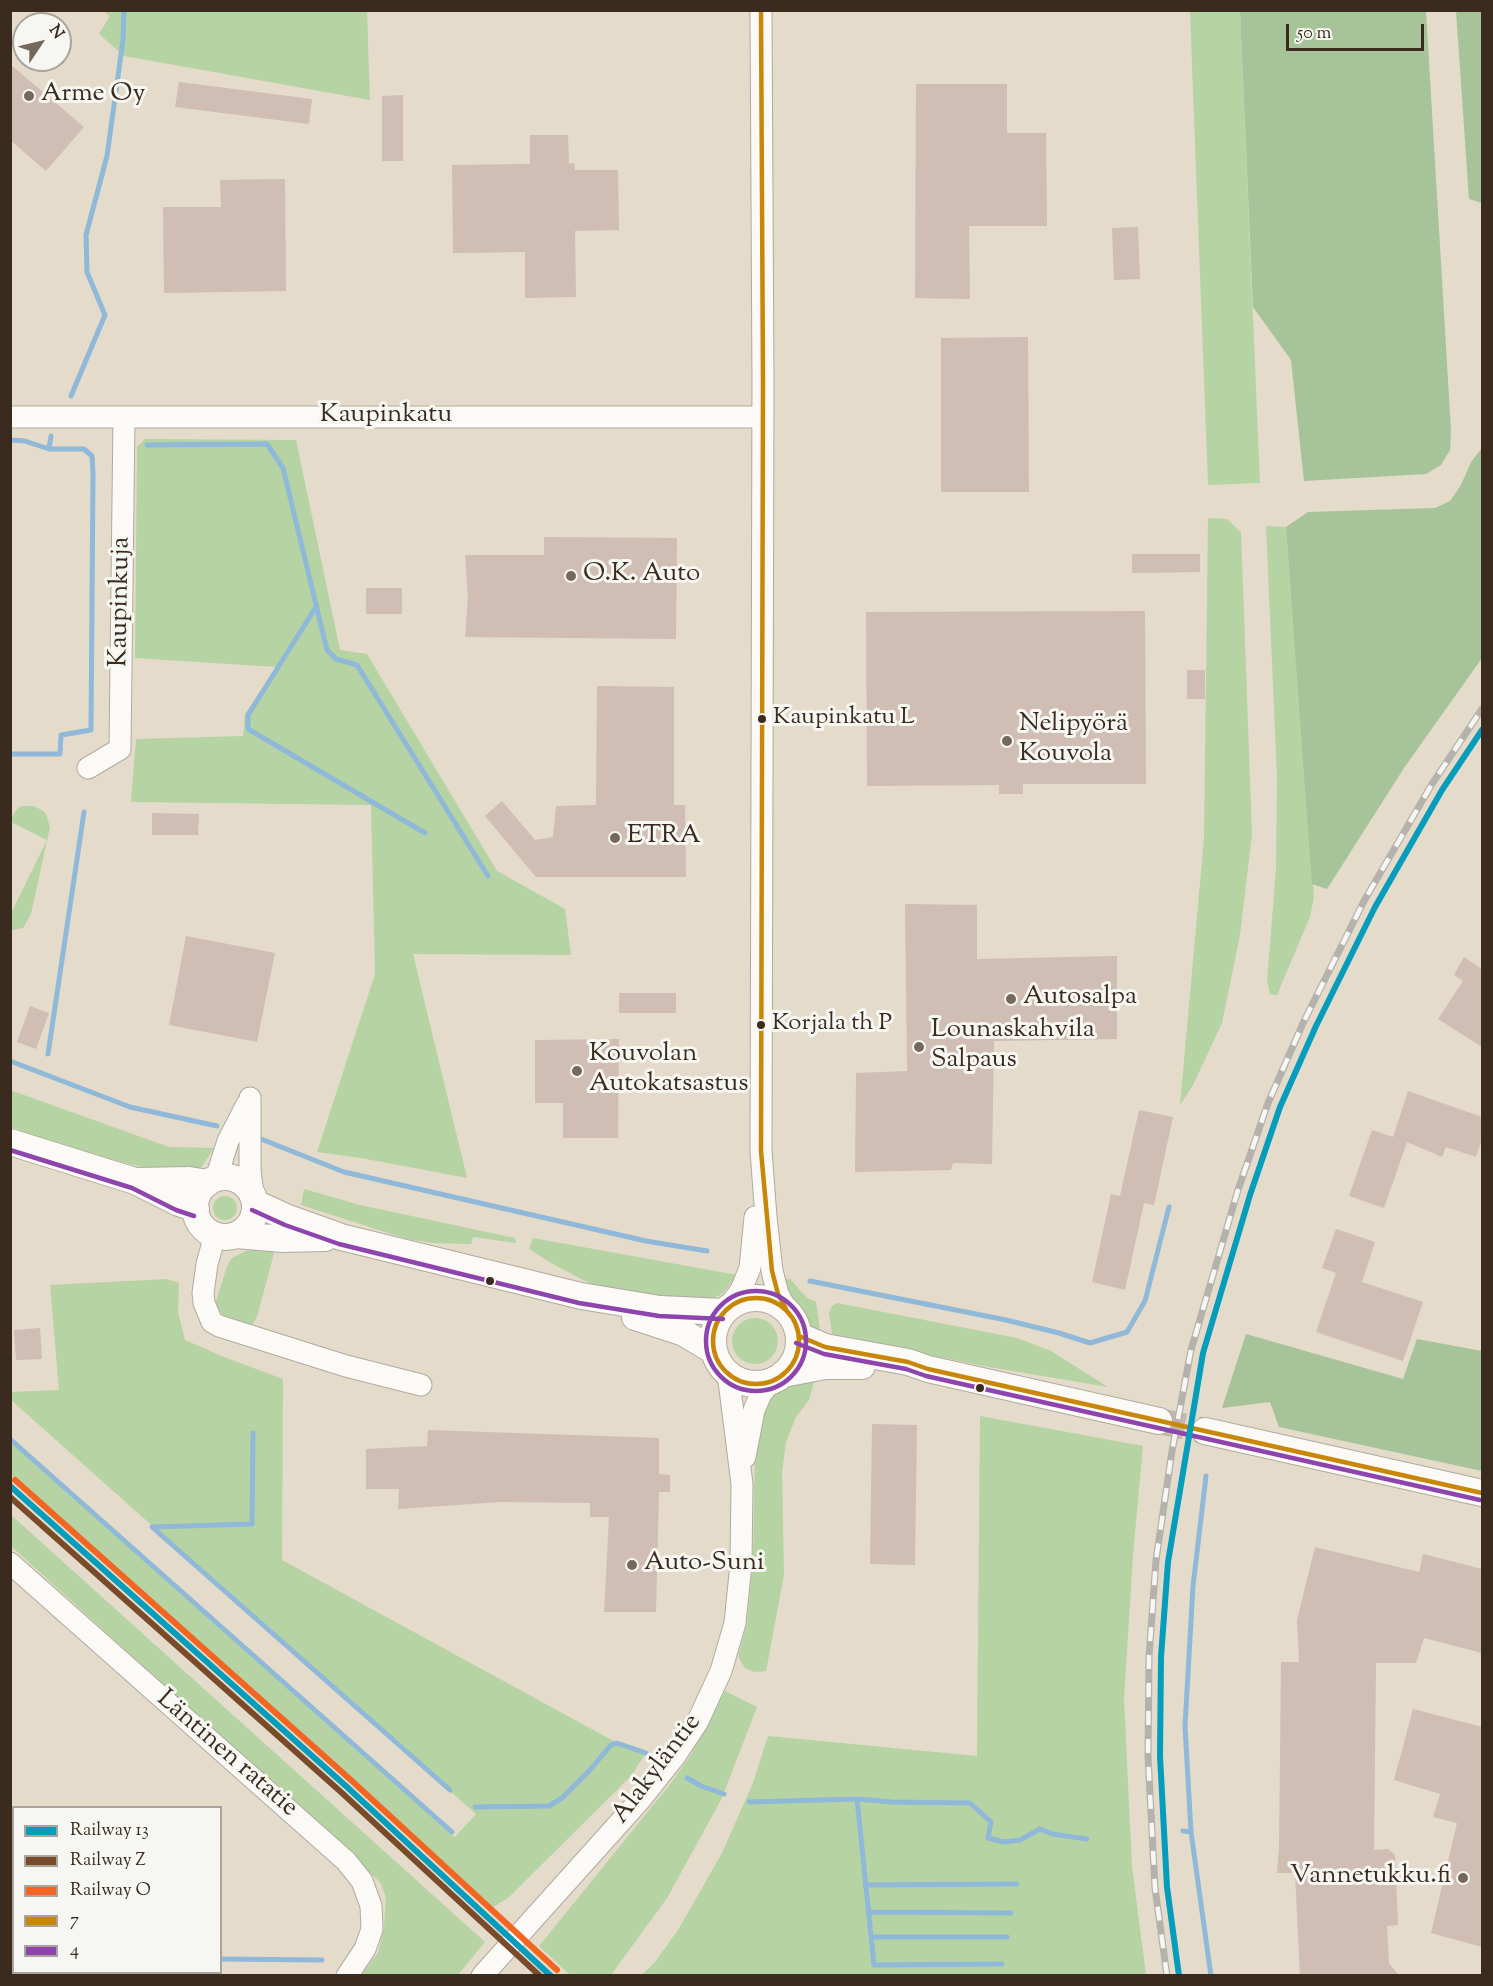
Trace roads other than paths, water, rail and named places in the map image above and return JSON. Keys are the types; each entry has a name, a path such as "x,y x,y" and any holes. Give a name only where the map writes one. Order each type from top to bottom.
{"main road":[{"path":"10,1142 135,1181 196,1209"},
{"path":"135,1181 212,1181 227,1178 237,1180 246,1186 254,1199 288,1218 341,1237 581,1296 660,1309 725,1311"},
{"path":"212,1181 199,1194 196,1209 201,1225 226,1235 284,1239 341,1237"},
{"path":"226,1235 245,1230 251,1222 254,1199"},
{"path":"581,1296 684,1333 714,1350"},
{"path":"778,1377 792,1363 798,1350 799,1336 796,1326 786,1309 775,1302 763,1298 750,1298 737,1302 725,1311 716,1324 713,1337 714,1350 722,1366 738,1380 761,1383 825,1366 928,1369"},
{"path":"799,1336 825,1347 908,1362 928,1369 1159,1421"},
{"path":"1205,1431 1482,1493"}],"street":[{"path":"725,1311 741,1290 750,1268 761,1150 761,10"},
{"name":"Kaupinkatu","path":"10,417 762,417"},
{"name":"Kaupinkuja","path":"88,768 120,748 124,417"},
{"path":"212,1181 228,1141 250,1098 250,1170 254,1199"},
{"path":"761,1150 772,1271 778,1294 786,1309"},
{"path":"226,1235 207,1264 203,1293 204,1303 212,1322 346,1366 420,1385"},
{"name":"Alakyläntie","path":"728,1373 742,1484"},
{"name":"Alakyläntie","path":"482,1976 640,1800 675,1756 697,1723 721,1671 735,1623 741,1564 742,1484 748,1432 761,1394 778,1377"},
{"name":"Läntinen ratatie","path":"10,1563 346,1861 362,1881 371,1906 372,1929 365,1949 347,1976"}],"waterway":[{"path":"71,396 105,315 87,272 86,235 107,156 123,40 124,10"},
{"path":"49,449 51,436"},
{"path":"10,440 25,441 49,449 84,449 92,456 93,474 91,730 61,735 60,754 10,754"},
{"path":"147,445 267,444 283,468 327,650 336,659 357,665 488,876"},
{"path":"316,607 248,715 248,729 425,833"},
{"path":"48,1054 84,812"},
{"path":"10,1061 130,1107 217,1126"},
{"path":"261,1139 344,1172 646,1241 707,1251"},
{"path":"810,1281 1006,1320 1090,1343 1127,1332 1145,1301 1169,1207"},
{"path":"253,1433 252,1524 152,1527 450,1790"},
{"path":"10,1439 452,1832"},
{"path":"1183,1831 1191,1832 1185,1726 1193,1586 1206,1476"},
{"path":"475,1807 549,1806 562,1798 611,1745 617,1743 646,1753"},
{"path":"687,1778 724,1794"},
{"path":"857,1799 874,1965 1002,1964"},
{"path":"749,1802 857,1799 970,1803 991,1822 988,1838 1004,1842 1020,1840 1040,1829 1052,1834 1087,1839"},
{"path":"1191,1832 1211,1976"},
{"path":"865,1885 1017,1884"},
{"path":"868,1912 1011,1913"},
{"path":"872,1937 1007,1937"},
{"path":"222,1959 322,1960"}],"tunnel":[{"path":"1159,1421 1205,1431"}],"railway":[{"path":"1167,1976 1155,1888 1148,1756 1149,1657 1156,1560 1172,1451 1191,1350 1238,1190 1268,1103 1304,1021 1364,901 1432,784 1482,709"}],"rail line":[{"name":"13","path":"1179,1976 1167,1887 1160,1756 1161,1657 1168,1562 1203,1353 1250,1195 1280,1107 1316,1026 1375,907 1442,790 1482,730"},
{"name":"O","path":"15,1480 352,1781 557,1970"},
{"name":"13","path":"10,1486 347,1787 551,1976"},
{"name":"Z","path":"10,1497 342,1793 540,1976"}],"place":[{"name":"Arme Oy","path":"29,96"},
{"name":"O.K. Auto","path":"571,576"},
{"name":"Kaupinkatu L","path":"762,719"},
{"name":"Nelipyörä Kouvola","path":"1007,741"},
{"name":"ETRA","path":"615,838"},
{"name":"Autosalpa","path":"1011,999"},
{"name":"Korjala th P","path":"761,1025"},
{"name":"Lounaskahvila Salpaus","path":"919,1047"},
{"name":"Kouvolan Autokatsastus","path":"577,1071"},
{"name":"Auto-Suni","path":"632,1565"},
{"name":"Vannetukku.fi","path":"1463,1878"}]}
